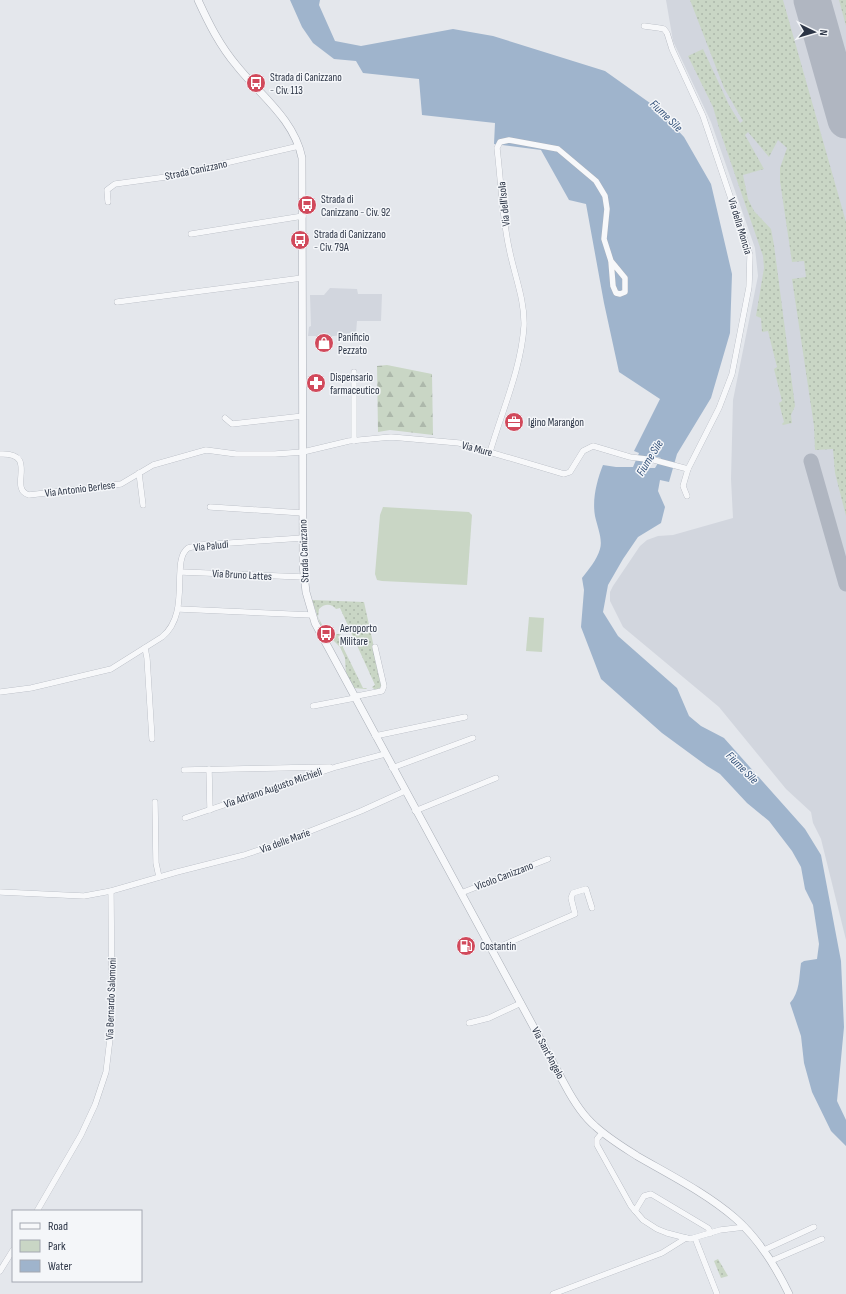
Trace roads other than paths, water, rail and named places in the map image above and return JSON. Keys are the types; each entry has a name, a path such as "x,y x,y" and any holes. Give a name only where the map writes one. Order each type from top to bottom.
{"street":[{"name":"Strada Canizzano","path":"198,0 219,43 243,73 283,117 299,146 303,164 302,278 304,577 312,615 354,698 405,791"},
{"name":"Via della Moncia","path":"644,26 664,29 667,33 672,49 703,116 750,255 749,287 730,382 688,469 683,486 687,496"},
{"name":"Via dell'Isola","path":"490,452 518,361 524,324 522,304 509,248 498,148 500,142 509,140 558,149 596,181 605,196 607,209 604,239 611,261 613,286 616,293 625,292 625,278 611,261"},
{"name":"Strada Canizzano","path":"108,202 107,190 115,184 166,177 299,146"},
{"path":"191,234 303,216"},
{"path":"117,302 302,278"},
{"path":"354,372 354,441"},
{"path":"225,418 232,424 303,416"},
{"name":"Via Mure","path":"303,452 354,441 391,437 410,437 459,443 566,474 572,470 585,449 590,446 633,458 654,460 688,469"},
{"name":"Via Antonio Berlese","path":"0,454 13,455 18,458 21,463 21,487 24,493 29,495 116,485 125,482 153,465 206,450 236,454 303,452"},
{"path":"139,473 143,505"},
{"path":"210,507 303,513"},
{"name":"Via Paludi","path":"0,692 30,688 110,669 145,648 169,631 178,609 184,552 191,547 303,538"},
{"name":"Via Bruno Lattes","path":"181,572 304,577"},
{"path":"178,609 312,615"},
{"path":"313,706 354,698 383,689 375,647"},
{"path":"145,648 152,739"},
{"path":"375,736 465,716"},
{"path":"392,768 472,738"},
{"name":"Via Adriano Augusto Michieli","path":"185,818 336,767 385,754"},
{"name":"Via Adriano Augusto Michieli","path":"184,770 336,767"},
{"name":"Via Adriano Augusto Michieli","path":"209,769 210,810"},
{"path":"415,811 496,778"},
{"name":"Via Sant'Angelo","path":"405,791 576,1103 590,1121 602,1133 715,1203 745,1228 764,1250 788,1294"},
{"name":"Via delle Marie","path":"0,892 84,896 112,891 244,855 280,843 361,812 405,791"},
{"path":"155,802 156,863 159,877"},
{"name":"Vicolo Canizzano","path":"460,893 548,859"},
{"path":"492,950 575,914 571,898 573,893 586,889 592,908"},
{"name":"Via Bernardo Salomoni","path":"38,1210 81,1135 96,1105 106,1072 112,1022 112,891"},
{"path":"469,1023 489,1018 521,1003"},
{"path":"602,1133 597,1139 596,1143 635,1211 643,1220 657,1229 686,1238 695,1238 724,1229 745,1228"},
{"path":"635,1211 644,1196 652,1194 708,1228 711,1233"},
{"path":"764,1250 814,1227"},
{"path":"553,1294 662,1253 686,1238"},
{"path":"695,1238 718,1294"},
{"path":"771,1261 822,1239"},
{"path":"0,1271 12,1252"}],"water":[{"name":"Fiume Sile","path":"290,0 320,0 319,5 335,41 361,46 453,29 493,36 605,71 657,108 684,137 711,184 732,274 730,333 711,398 677,454 669,482 660,480 658,491 665,507 661,523 638,537 623,559 608,585 603,612 618,636 677,688 689,716 701,726 724,738 805,829 821,855 841,961 844,1027 837,1101 846,1120 846,1146 831,1131 812,1092 804,1063 801,1036 790,1003 796,994 801,963 804,961 817,959 819,944 813,905 805,889 801,867 792,851 769,821 747,803 720,774 662,733 601,679 581,627 584,590 582,578 597,557 601,545 594,503 597,483 603,465 633,467 639,453 634,451 660,399 619,372 604,303 586,204 569,200 541,150 494,144 495,123 422,115 419,79 363,73 356,61 334,59 313,43 302,27","holes":["652,456 661,458 655,468 649,468 648,461"]}],"place":[{"name":"Strada di Canizzano - Civ. 113","path":"256,83"},
{"name":"Strada di Canizzano - Civ. 92","path":"307,205"},
{"name":"Strada di Canizzano - Civ. 79A","path":"300,240"},
{"name":"Panificio Pezzato","path":"324,343"},
{"name":"Dispensario farmaceutico","path":"316,383"},
{"name":"Igino Marangon","path":"514,422"},
{"name":"Aeroporto Militare","path":"326,634"},
{"name":"Costantin","path":"466,946"}]}
